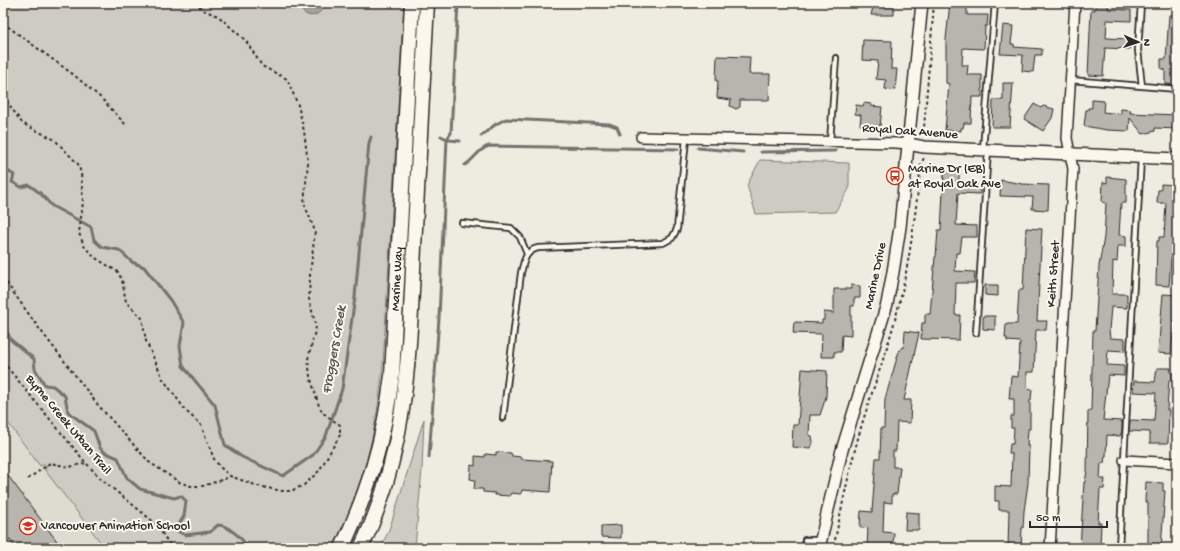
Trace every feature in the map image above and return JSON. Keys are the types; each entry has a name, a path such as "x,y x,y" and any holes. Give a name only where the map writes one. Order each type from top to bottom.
{"main road":[{"name":"Marine Way","path":"342,548 366,492 379,451 387,412 392,375 412,3"},
{"name":"Marine Way","path":"362,548 384,492 404,407 409,349 427,3"}],"street":[{"name":"Marine Drive","path":"819,544 842,450 888,298 900,227 922,3"},
{"name":"Keith Street","path":"1050,548 1073,170 1067,138 1075,3"},
{"name":"Royal Oak Avenue","path":"641,137 908,144 985,150 1177,159"},
{"path":"1124,460 1177,463"}],"lane":[{"path":"976,333 985,150 995,3"},
{"path":"1141,3 1138,50 1142,86"},
{"path":"830,142 836,58"},
{"path":"1070,80 1177,89"},
{"path":"503,418 521,273 527,254 531,249 538,248 663,243 672,238 677,229 686,139"},
{"path":"1118,548 1141,157"},
{"path":"462,223 511,228 520,237 527,254"},
{"path":"804,540 819,544"}],"path":[{"path":"3,96 22,123 55,140 78,164 82,180 82,216 80,237 84,246 94,257 118,272 122,280 126,302 142,318 146,341 163,379 186,411 201,425 214,459 221,468 232,476 258,486 282,491 292,491 304,485 319,471 340,435 341,427 337,422 326,416 319,406 310,376 308,359 316,327 309,299 315,231 304,203 308,163 304,131 298,105 287,79 262,66 246,41 218,16 203,10 197,3"},
{"path":"920,130 924,128 934,3"},
{"path":"3,23 74,74 101,98 126,125"},
{"path":"3,278 38,327 98,405 149,462 179,482 191,486 203,486 232,476"},
{"name":"Byrne Creek Urban Trail","path":"3,362 86,463 101,479 155,523 172,548"},
{"path":"28,479 50,463 69,467 86,463"}],"shaded area":[{"path":"3,3 404,3 383,365 377,413 367,459 360,482 343,526 332,548 105,548 44,469 47,468 45,464 40,466 3,416"},
{"path":"297,3 327,3 319,12 312,16 304,13"},
{"path":"760,160 849,163 849,189 835,212 756,214 747,185"},
{"path":"3,410 108,548 3,548"},
{"path":"424,419 422,469 415,548 381,548 390,527"}],"building":[{"path":"874,3 894,3 894,15 871,15"},
{"path":"950,3 967,3 967,15 988,15 987,26 985,26 984,49 963,48 962,65 968,65 967,75 982,75 982,97 972,97 971,123 964,123 961,131 945,130 949,84 946,83 946,39"},
{"path":"1095,3 1109,3 1108,9 1131,10 1131,21 1107,20 1106,38 1130,39 1130,49 1105,48 1103,76 1088,75 1091,10 1095,10"},
{"path":"1169,15 1177,15 1177,85 1165,84 1165,69 1161,69 1161,59 1166,59"},
{"path":"1003,25 1013,26 1011,44 1014,44 1014,47 1042,49 1042,55 1035,55 1033,72 1022,71 1023,55 1000,54"},
{"path":"863,40 892,41 891,69 897,69 895,90 885,89 886,80 876,79 878,61 862,60"},
{"path":"717,56 750,57 749,74 770,74 769,100 740,100 740,107 736,109 730,106 731,100 717,98"},
{"path":"1003,83 1013,83 1010,127 992,127 993,100 1003,100"},
{"path":"1092,100 1104,101 1103,112 1121,114 1121,109 1131,110 1130,113 1177,115 1177,129 1155,128 1155,131 1143,134 1130,118 1129,131 1107,130 1084,126 1086,110 1088,110 1088,108 1092,108"},
{"path":"864,103 871,104 871,106 882,107 880,126 860,125 861,115 855,114 856,105 863,106"},
{"path":"1034,104 1041,108 1043,106 1054,109 1052,118 1043,131 1024,119"},
{"path":"944,172 959,172 959,184 980,185 980,194 958,193 956,225 977,226 977,237 962,237 960,253 956,253 955,271 975,272 974,283 956,283 955,315 960,315 959,340 921,339 922,323 925,323 925,314 930,314 938,230 941,230"},
{"path":"1107,177 1126,179 1126,203 1121,203 1119,235 1126,236 1126,246 1118,246 1117,262 1113,261 1112,294 1127,294 1127,308 1111,307 1109,330 1110,338 1125,339 1125,351 1108,350 1107,365 1124,366 1124,376 1108,375 1103,420 1122,421 1122,431 1120,436 1107,435 1106,456 1104,463 1101,463 1100,479 1105,479 1104,489 1100,489 1098,523 1101,523 1100,548 1080,548 1084,482 1087,471 1088,411 1091,411 1093,331 1095,331 1099,266 1104,237 1106,203 1102,202 1103,182 1107,183"},
{"path":"1001,180 1022,184 1049,185 1048,210 1032,209 1033,197 1000,196"},
{"path":"1161,184 1177,185 1176,258 1172,257 1171,259 1169,286 1156,285 1157,241 1159,241 1159,237 1164,237 1166,203 1157,203 1158,190 1161,190"},
{"path":"1026,228 1042,229 1037,321 1047,321 1046,330 1036,330 1034,372 1027,372 1027,388 1032,389 1030,400 1030,429 1028,429 1027,446 1029,446 1028,483 1021,548 1008,548 1009,510 999,510 999,501 995,501 995,486 1011,487 1012,453 1009,453 1010,444 1013,444 1014,428 1011,428 1011,416 1014,416 1014,399 1009,399 1011,376 1018,377 1020,342 1007,341 1007,338 1005,338 1006,324 1017,324 1019,290 1023,290"},
{"path":"851,285 860,286 860,298 854,298 854,306 851,306 851,336 842,335 841,352 834,352 834,357 821,357 822,334 793,333 794,322 822,323 822,320 824,320 824,312 834,313 834,289 851,289"},
{"path":"985,285 998,285 998,296 985,295"},
{"path":"1163,294 1177,295 1171,354 1158,353"},
{"path":"983,316 995,316 995,330 983,329"},
{"path":"905,331 919,333 904,400 911,400 910,423 897,422 896,451 893,451 893,467 900,467 897,494 892,494 892,503 884,502 883,532 894,533 893,548 867,548 868,528 860,527 861,511 872,512 876,458 880,458 881,428 884,428 885,399 899,351 902,347 904,347"},
{"path":"1157,368 1171,368 1170,372 1172,373 1172,380 1169,380 1167,410 1169,410 1168,443 1150,443 1150,432 1129,431 1130,421 1132,420 1154,421 1156,393 1133,392 1134,381 1155,382"},
{"path":"802,369 827,371 826,397 820,415 810,415 809,435 812,436 813,442 811,448 792,447 793,425 798,425"},
{"path":"496,452 511,453 512,456 521,457 521,459 552,461 550,492 522,490 521,494 511,493 510,496 495,495 495,493 483,492 483,489 474,489 475,480 470,479 471,465 475,466 475,456 485,457 485,454 496,455"},
{"path":"3,469 62,548 16,548 3,531"},
{"path":"1146,482 1163,483 1163,491 1165,491 1161,548 1148,548 1148,502 1145,502"},
{"path":"906,512 919,513 919,530 905,530"},
{"path":"621,525 621,538 601,537 601,526"}],"waterway":[{"path":"429,457 439,318 447,139 451,133 458,3"},
{"path":"481,136 496,124 506,119 609,124 617,127 620,134"},
{"name":"Froggers Creek","path":"441,136 449,140 460,141"},
{"name":"Froggers Creek","path":"3,168 14,175 12,182 21,187 29,185 40,193 52,206 91,227 94,240 102,247 119,250 132,262 144,267 170,300 184,323 180,346 183,366 215,405 225,445 242,457 283,476 313,455 326,436 342,389 355,297 369,143 371,137"},
{"path":"465,165 482,149 489,146 678,149"},
{"path":"698,148 743,152"},
{"path":"761,152 835,151"},
{"path":"3,324 11,340 34,359 35,369 45,385 53,386 65,396 68,412 94,431 100,448 104,452 118,458 127,478 140,489 174,498 181,496 186,501 184,516 178,526 179,532 185,535 210,532 218,525 226,527 235,533 248,548"}],"place":[{"name":"Marine Dr (EB) at Royal Oak Ave","path":"895,176"},
{"name":"Vancouver Animation School","path":"28,526"}]}
